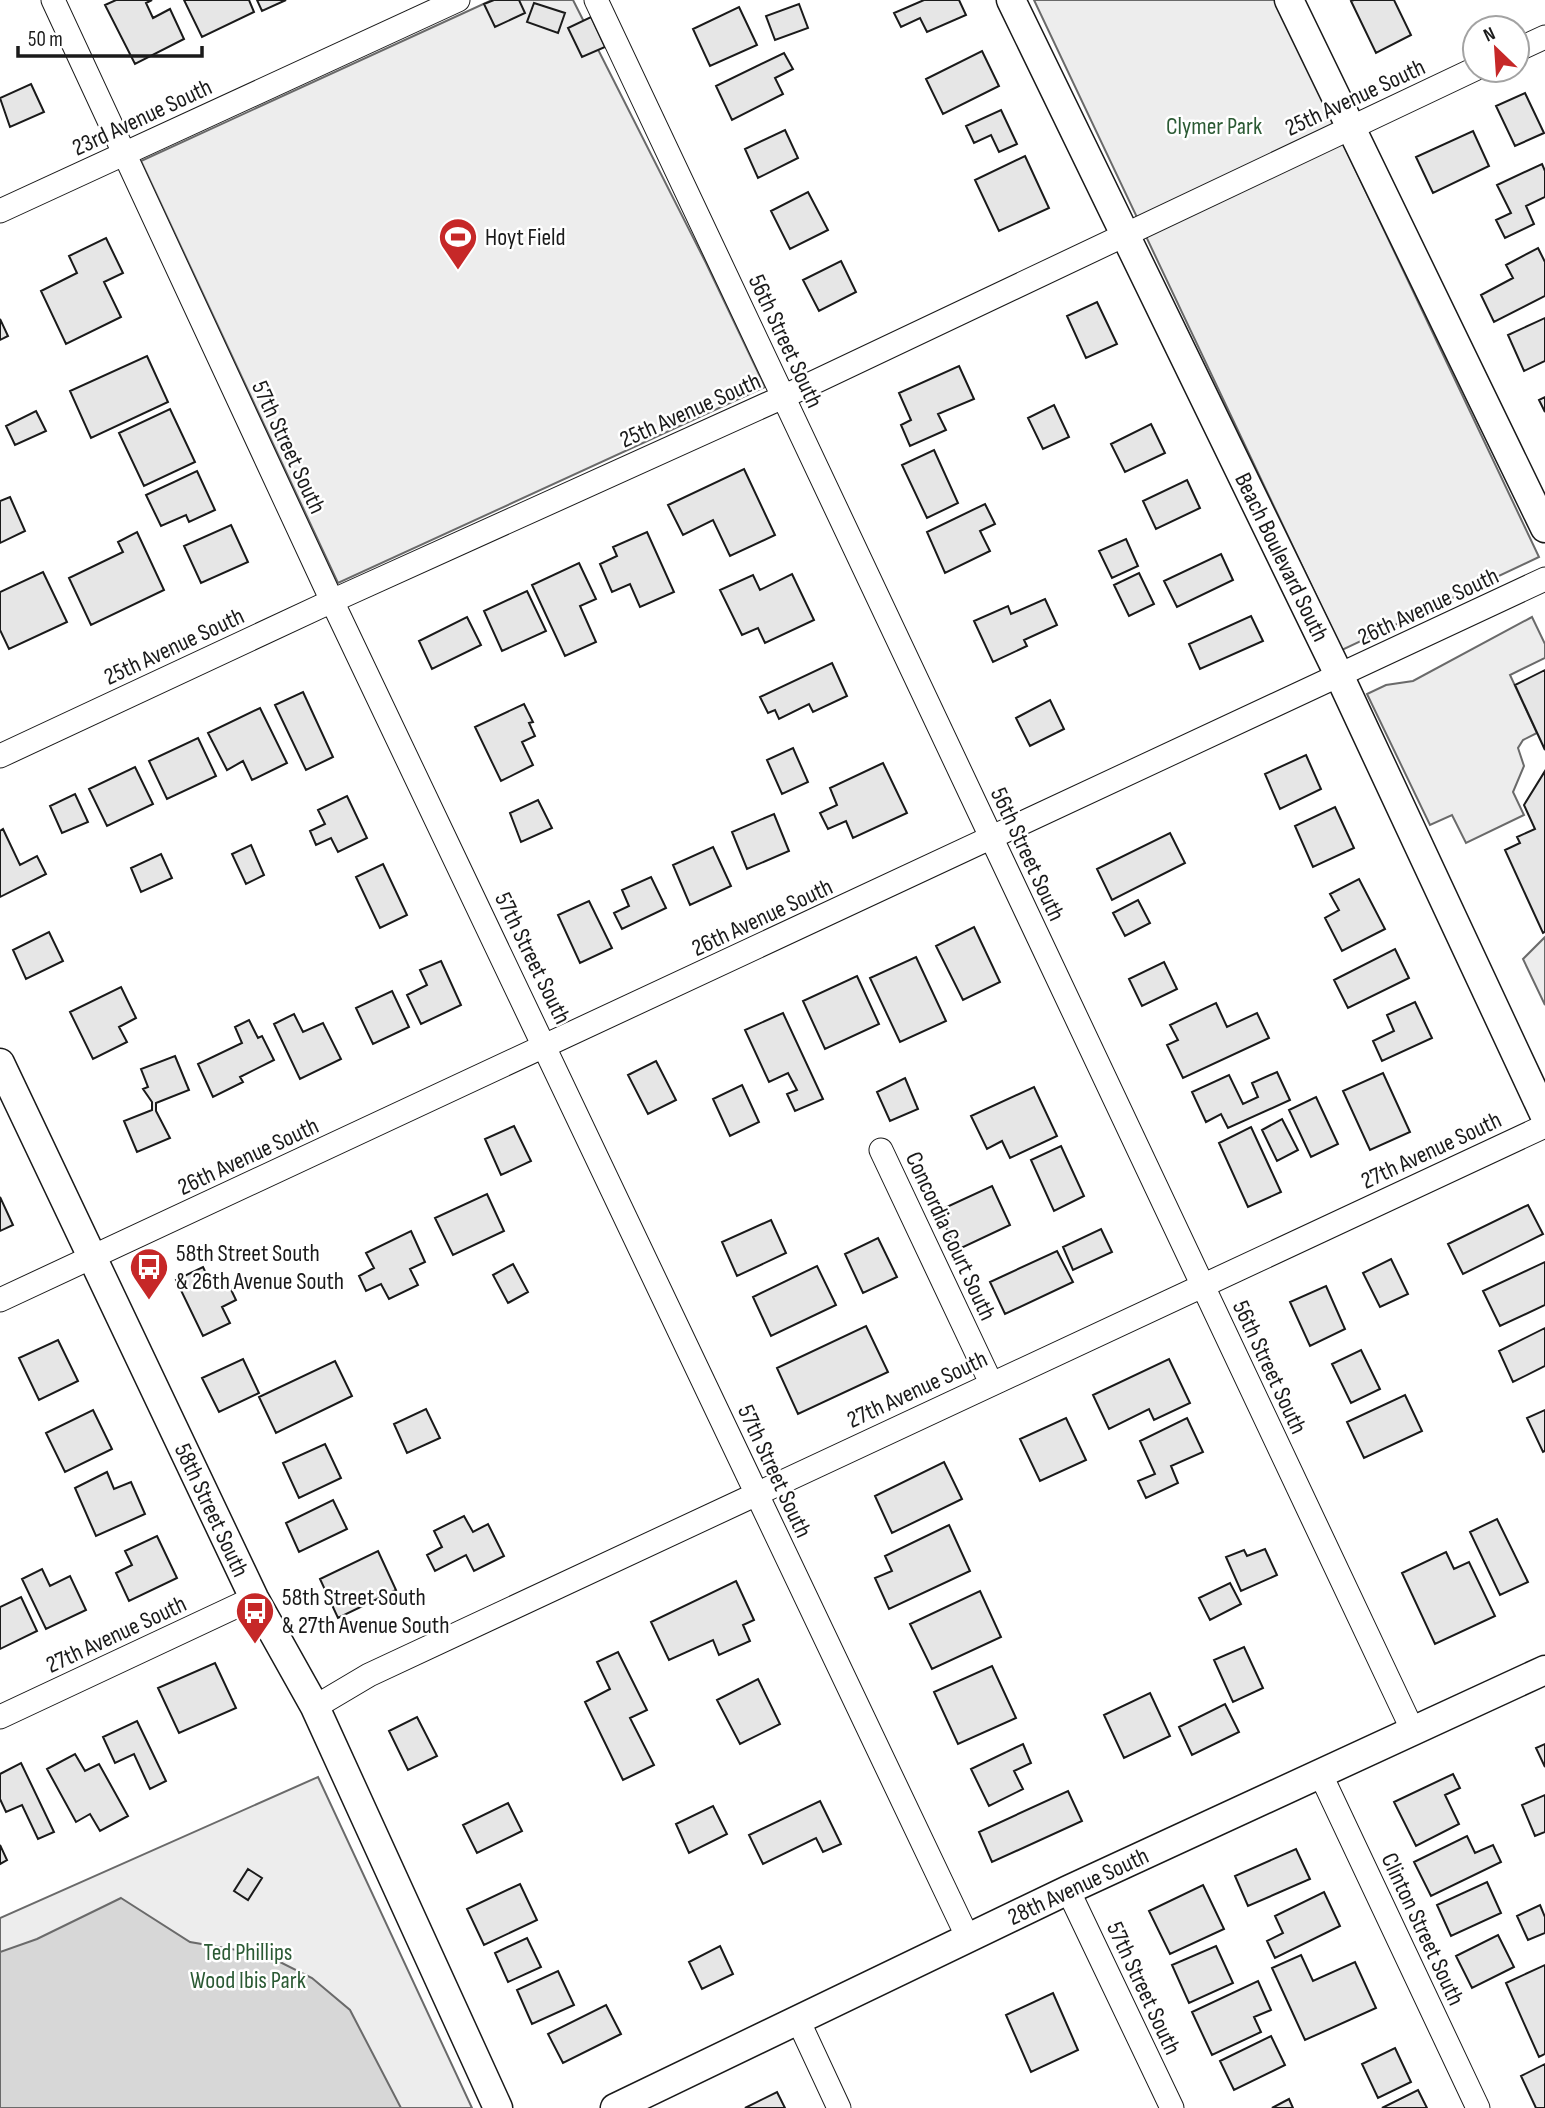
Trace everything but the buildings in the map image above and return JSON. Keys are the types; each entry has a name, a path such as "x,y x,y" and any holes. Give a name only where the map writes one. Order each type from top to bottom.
{"street":[{"name":"57th Street South","path":"53,0 332,601 968,1938"},
{"name":"23rd Avenue South","path":"0,211 458,0"},
{"name":"56th Street South","path":"596,0 1413,1731"},
{"name":"Beach Boulevard South","path":"1012,0 1340,677 1545,1116"},
{"path":"1289,0 1545,528"},
{"name":"25th Avenue South","path":"0,756 332,601 783,397 1461,75"},
{"name":"26th Avenue South","path":"0,1300 1340,677 1545,579"},
{"name":"58th Street South","path":"0,1063 254,1598 315,1707 498,2108"},
{"name":"27th Avenue South","path":"315,1707 369,1675 1545,1126"},
{"name":"Concordia Court South","path":"881,1150 991,1383"},
{"name":"27th Avenue South","path":"0,1717 254,1598"},
{"name":"28th Avenue South","path":"615,2108 1068,1890 1545,1670"},
{"name":"Clinton Street South","path":"1320,1773 1478,2108"},
{"name":"57th Street South","path":"1068,1890 1172,2108"},
{"path":"798,2020 839,2108"}],"shaded area":[{"name":"Hoyt Field","path":"492,0 573,0 706,263 765,387 338,583 141,161"},
{"name":"Clymer Park","path":"1034,0 1275,0 1539,557 1342,650"},
{"path":"1532,617 1545,644 1545,658 1510,675 1537,733 1523,740 1518,748 1524,766 1513,792 1524,815 1466,843 1452,815 1430,825 1367,694 1386,685 1413,681"},
{"path":"1545,937 1545,1005 1523,959"},
{"name":"Ted Phillips Wood Ibis Park","path":"318,1777 472,2108 0,2108 0,1918"},
{"path":"121,1898 190,1942 266,1955 312,1978 350,2010 401,2108 0,2108 0,1952 37,1939"}],"place":[{"name":"Hoyt Field","path":"458,271"},
{"name":"58th Street South & 26th Avenue South","path":"149,1301"},
{"name":"58th Street South & 27th Avenue South","path":"255,1645"}]}
